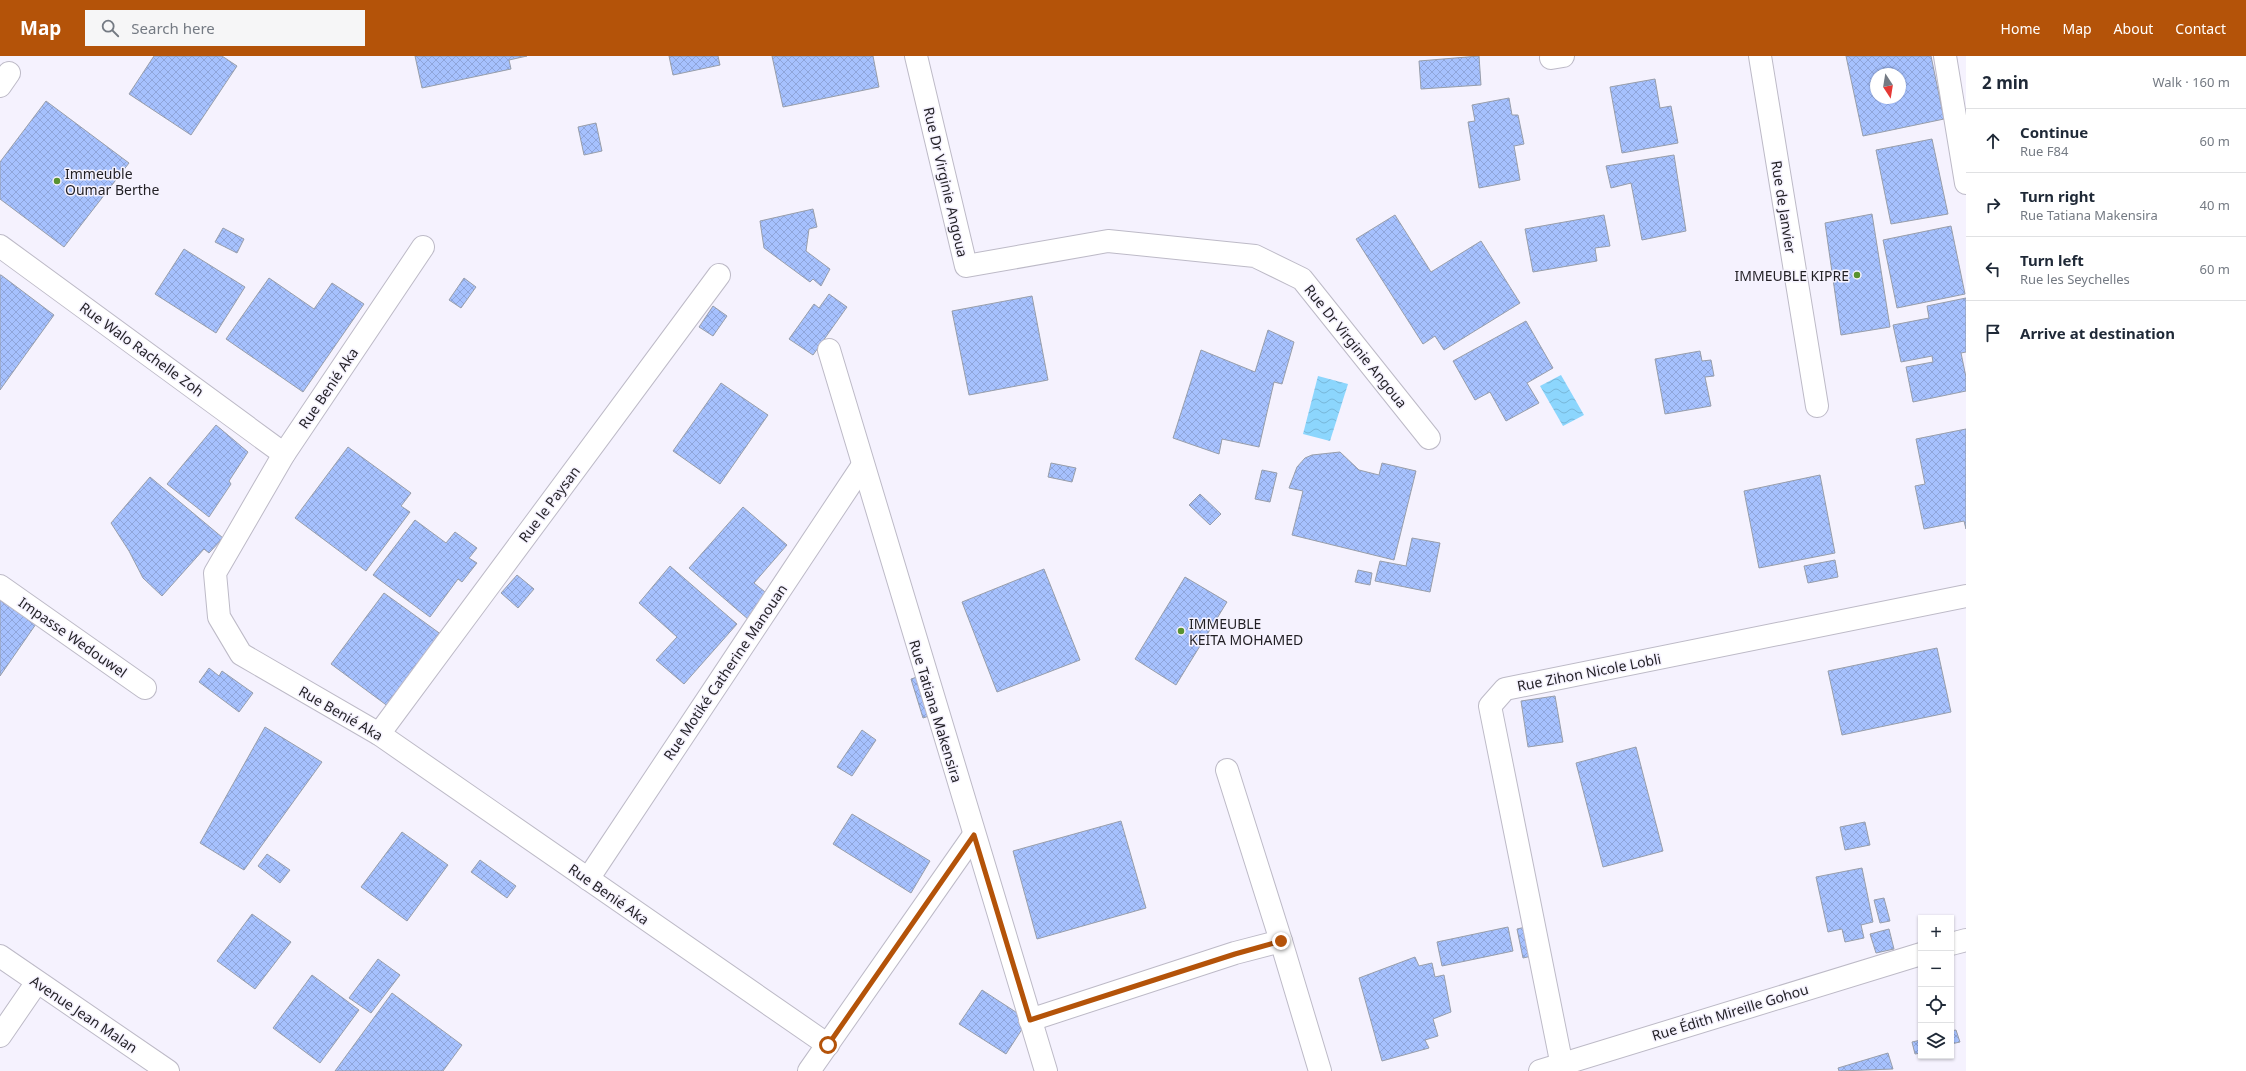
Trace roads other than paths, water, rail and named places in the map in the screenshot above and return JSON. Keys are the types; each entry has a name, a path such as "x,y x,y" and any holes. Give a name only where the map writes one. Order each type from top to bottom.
{"street":[{"name":"Rue Dr Virginie Angoua","path":"916,56 966,266 1108,241 1255,256 1302,279 1429,438"},
{"name":"Rue de Janvier","path":"1760,56 1817,406"},
{"path":"1945,56 1966,183"},
{"name":"Rue Walo Rachelle Zoh","path":"0,246 284,454"},
{"name":"Rue Benié Aka","path":"423,247 284,454 215,573 219,617 241,654 379,734 828,1045"},
{"name":"Rue le Paysan","path":"379,734 719,275"},
{"name":"Rue Tatiana Makensira","path":"829,350 1046,1071"},
{"name":"Rue Motiké Catherine Manouan","path":"588,879 863,465"},
{"name":"Impasse Wedouwel","path":"0,586 145,688"},
{"name":"Rue Zihon Nicole Lobli","path":"1563,1068 1490,706 1505,689 1966,596"},
{"path":"1227,770 1320,1071"},
{"path":"809,1071 974,835"},
{"path":"1030,1020 1235,954 1281,941"},
{"name":"Rue Édith Mireille Gohou","path":"1540,1071 1563,1068 1918,955"},
{"name":"Avenue Jean Malan","path":"0,956 168,1071"},
{"path":"0,1036 37,982"}],"water":[{"path":"1561,375 1584,415 1563,426 1540,386"},
{"path":"1318,376 1348,384 1330,441 1303,434"}],"place":[{"name":"Immeuble Oumar Berthe","path":"57,181"},
{"name":"IMMEUBLE KIPRE","path":"1857,275"},
{"name":"IMMEUBLE KEITA MOHAMED","path":"1181,631"}]}
